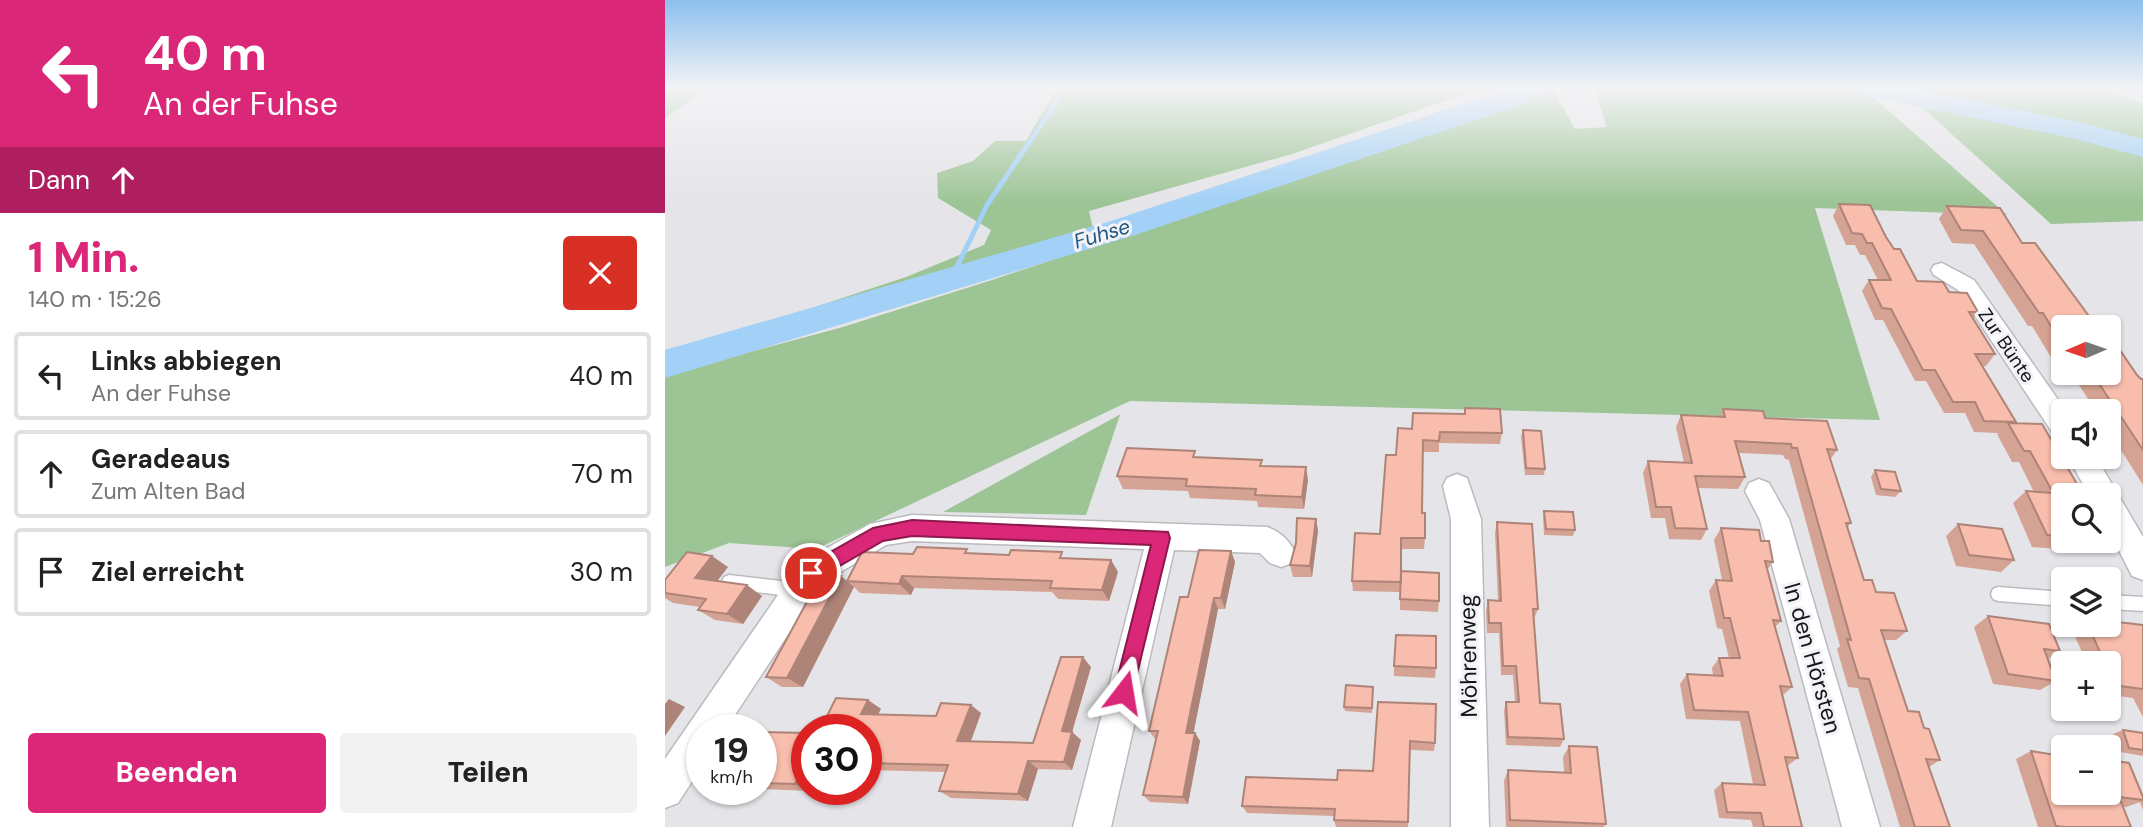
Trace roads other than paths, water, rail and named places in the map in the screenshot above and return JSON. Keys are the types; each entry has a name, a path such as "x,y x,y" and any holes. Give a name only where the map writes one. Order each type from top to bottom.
{"street":[{"name":"Zur Bünte","path":"1942,270 1966,285 2051,410"},
{"name":"Möhrenweg","path":"1457,486 1466,519 1471,827"},
{"name":"In den Hörsten","path":"1759,491 1774,519 1861,827"},
{"path":"2121,526 2143,566"},
{"path":"716,714 811,573 880,533 912,528 1267,540 1281,554"},
{"path":"1092,827 1161,538"},
{"path":"665,790 686,759"}],"lane":[{"path":"729,582 800,590"},
{"path":"1999,594 2051,597"},
{"path":"2121,603 2143,604"}],"waterway":[{"path":"952,277 987,205 1040,127"},
{"name":"Fuhse","path":"665,364 1123,228 1427,127"},
{"name":"Fuhse","path":"2058,127 2143,148"}]}
